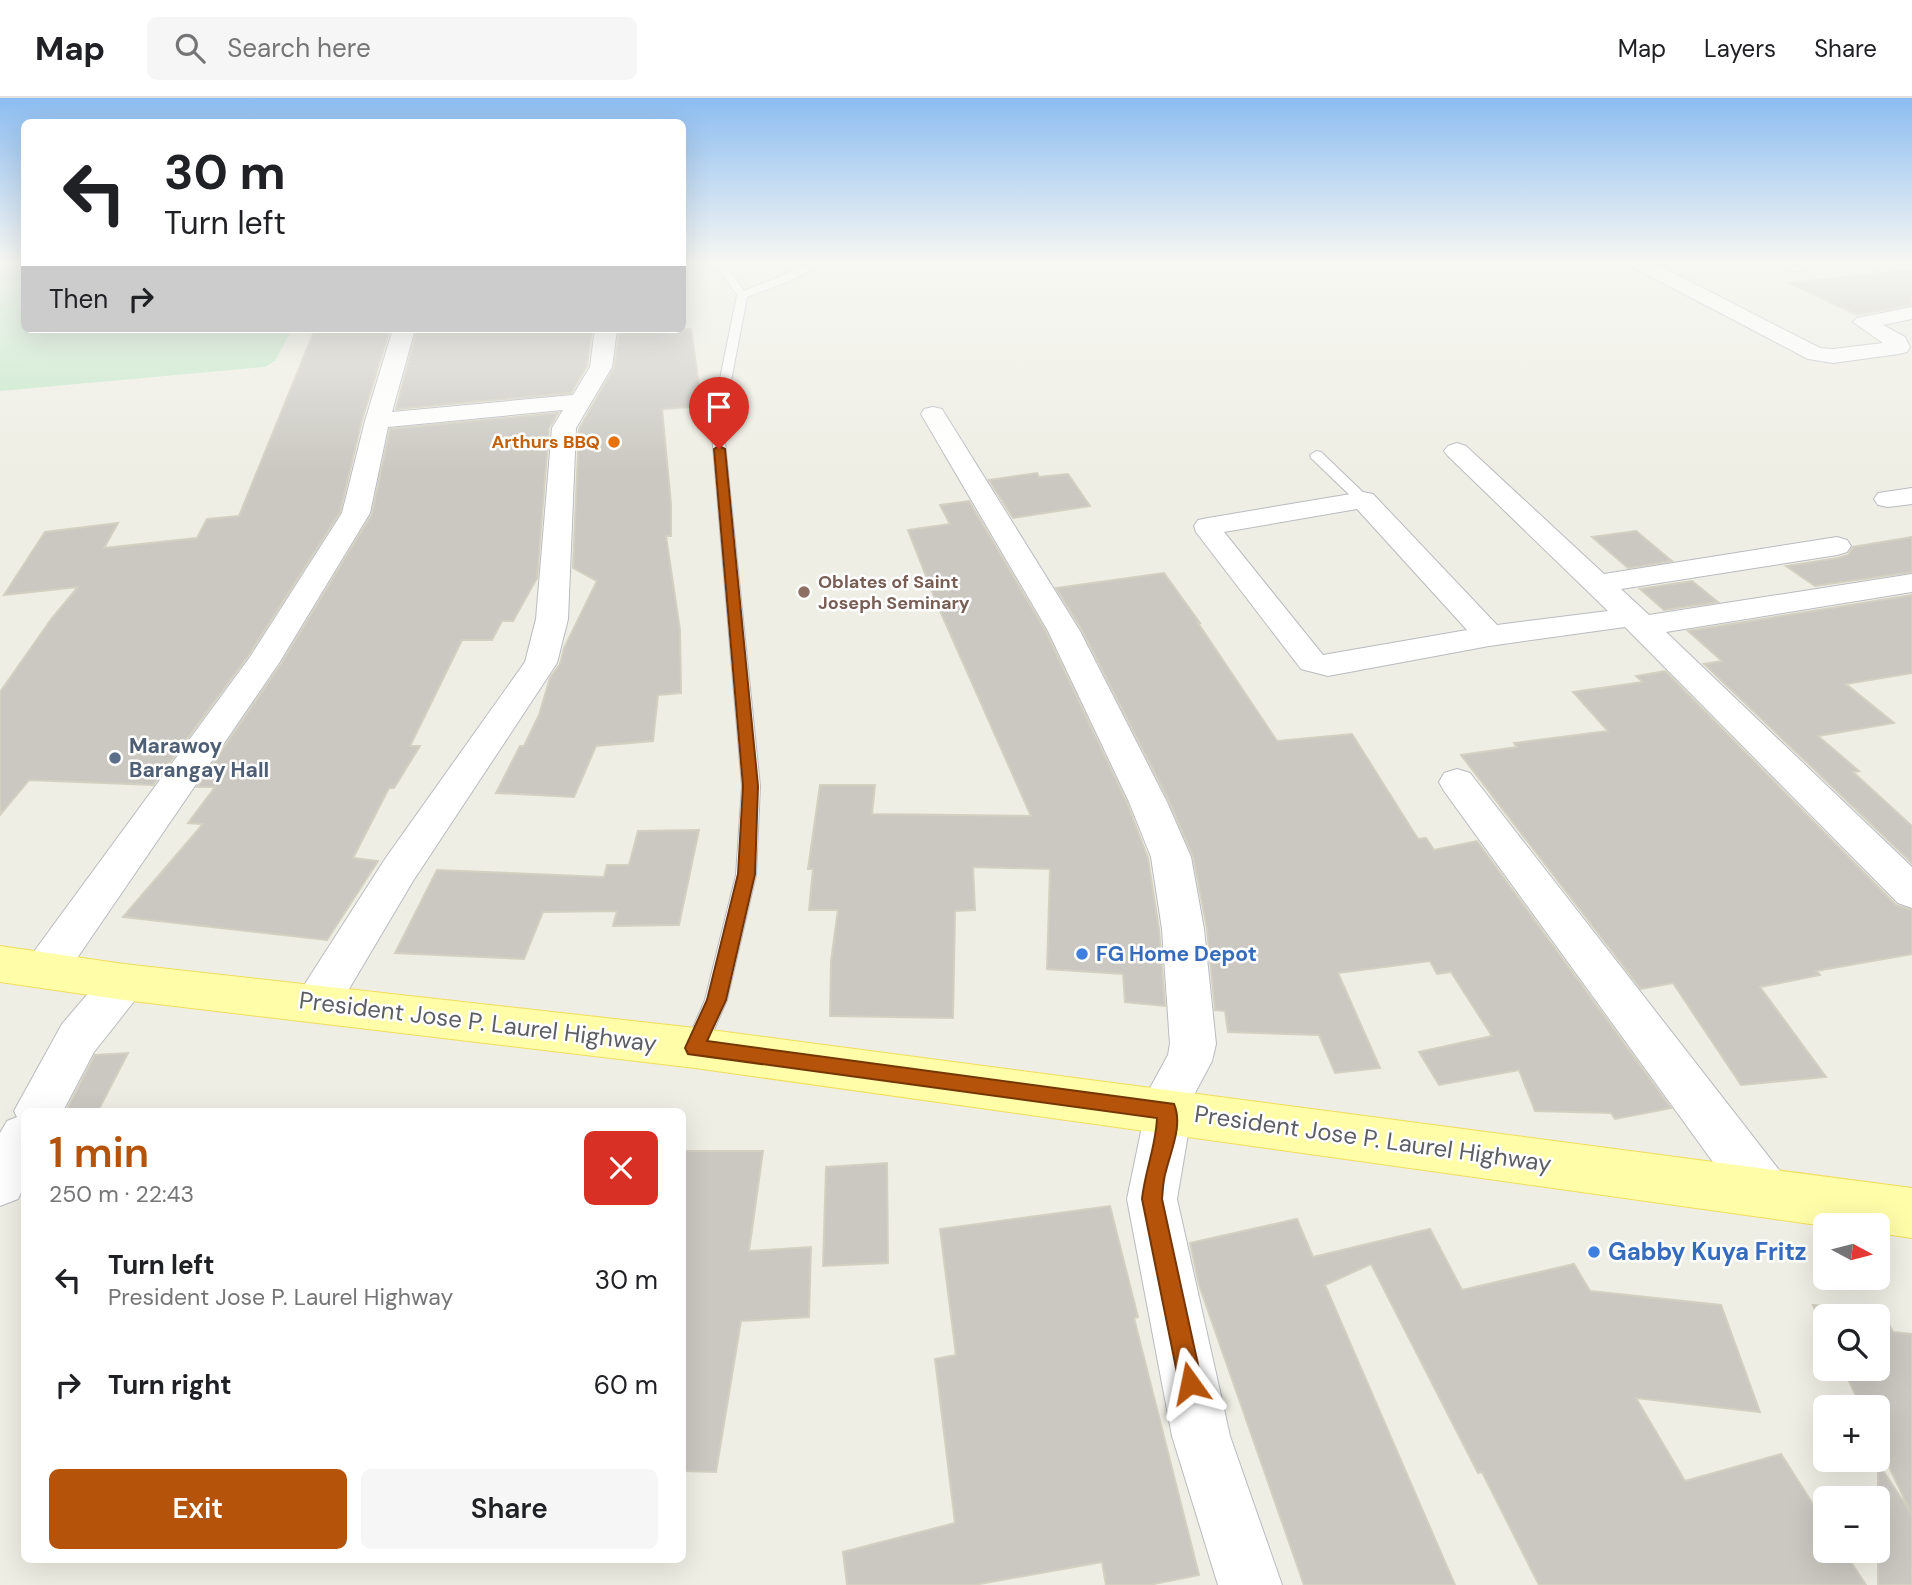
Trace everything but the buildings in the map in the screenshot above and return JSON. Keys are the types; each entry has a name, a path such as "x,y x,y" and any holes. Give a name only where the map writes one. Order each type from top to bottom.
{"main road":[{"name":"President Jose P. Laurel Highway","path":"0,964 124,982 695,1048 1912,1213"}],"street":[{"path":"1769,331 1800,348 1823,356 1899,347 1879,331"},
{"path":"45,970 262,663 356,513 377,421 403,333"},
{"path":"317,1003 398,870 541,663 552,619 564,428 601,367 605,333"},
{"path":"377,421 579,401"},
{"path":"933,414 1064,631 1148,802 1171,857 1183,929 1193,1044 1189,1060 1173,1088 1152,1199 1201,1436 1250,1585"},
{"path":"1457,451 1637,621 1912,892"},
{"path":"1489,636 1363,499 1208,526 1312,662 1328,666 1489,636 1637,621 1912,583"},
{"path":"1598,584 1837,546"},
{"path":"1457,782 1765,1192"},
{"path":"40,1108 78,1038 124,982"},
{"path":"0,1182 21,1143"}],"lane":[{"path":"695,1048 716,1000 746,874 751,786 717,423 735,331"},
{"path":"1316,455 1363,499"}],"green space":[{"path":"0,331 290,333 275,361 265,367 0,391"}],"place":[{"name":"Arthurs BBQ","path":"614,442"},
{"name":"Oblates of Saint Joseph Seminary","path":"804,592"},
{"name":"Marawoy Barangay Hall","path":"115,758"},
{"name":"FG Home Depot","path":"1082,954"},
{"name":"Gabby Kuya Fritz","path":"1594,1252"}],"route":[{"path":"719,449 751,786 746,874 716,1000 695,1048 1167,1111 1166,1135 1155,1173 1152,1199 1190,1383"}]}
